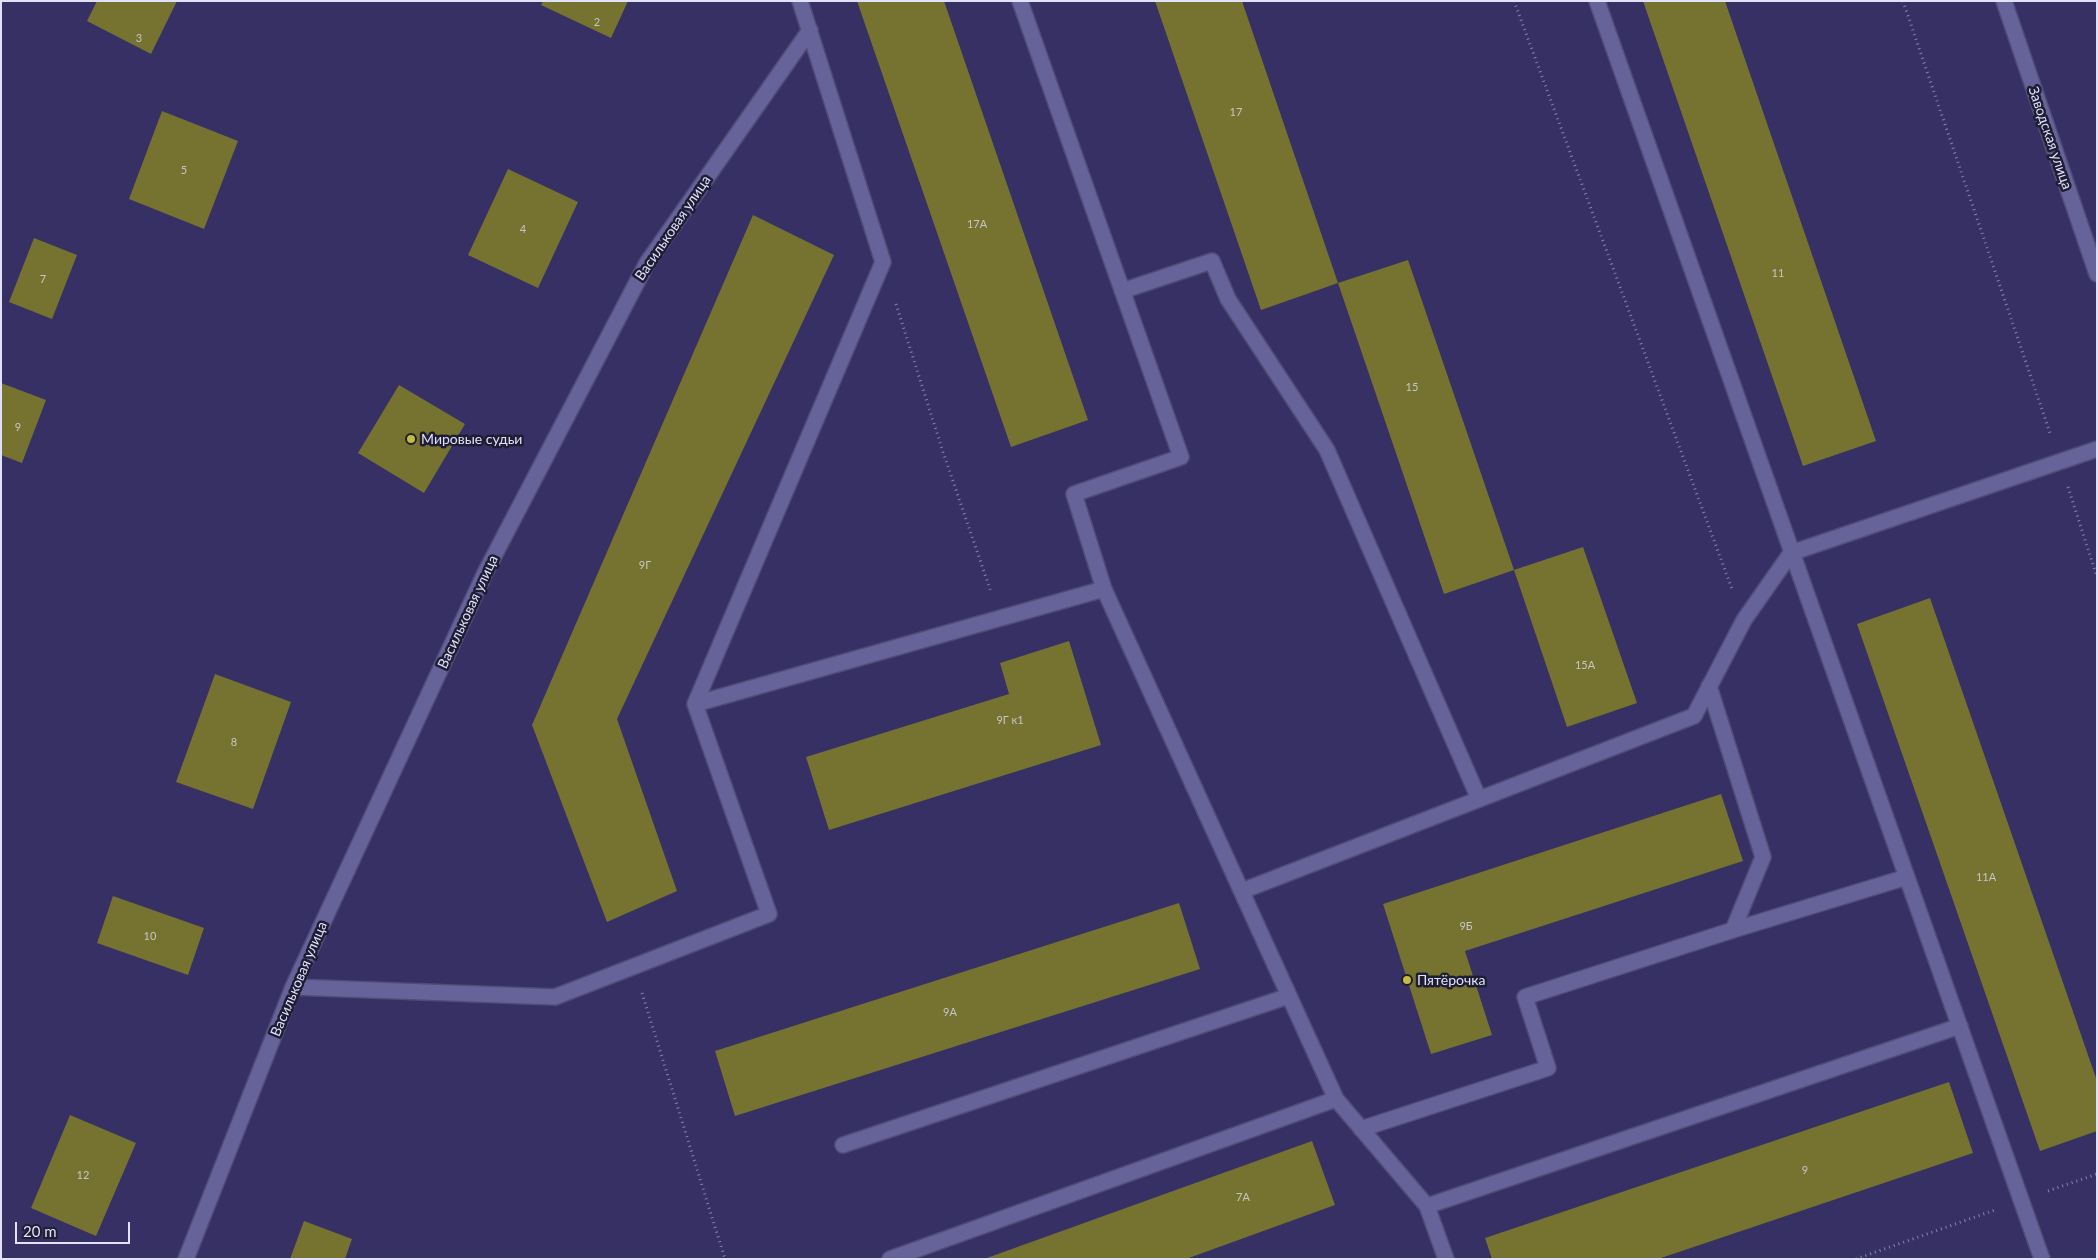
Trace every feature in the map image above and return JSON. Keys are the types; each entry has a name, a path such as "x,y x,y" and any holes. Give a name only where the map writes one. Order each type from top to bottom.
{"street":[{"path":"293,987 555,997 769,914 695,704 883,262 800,1"},
{"path":"1020,1 1181,457 1074,494 1104,589 1336,1099 1427,1206 1446,1259"},
{"path":"1597,1 2042,1259"},
{"name":"Заводская улица","path":"2004,1 2097,273"},
{"name":"Васильковая улица","path":"186,1259 293,987 485,573 647,263 810,30"},
{"path":"1122,291 1212,261 1228,299 1327,450 1479,799"},
{"path":"1242,891 1694,716 1744,620 1791,553 2097,449"},
{"path":"695,704 1104,589"},
{"path":"1709,686 1763,857 1733,930"},
{"path":"1361,1129 1548,1068 1525,998 1733,930 1907,877"},
{"path":"843,1145 1289,996"},
{"path":"1427,1206 1960,1026"},
{"path":"890,1259 1336,1099"}],"path":[{"path":"1514,1 1744,620"},
{"path":"1903,1 2060,461 2097,577"},
{"path":"883,262 943,452 1000,618"},
{"path":"634,966 725,1259"},
{"path":"1856,1259 2097,1174"}],"building":[{"path":"97,1 177,1 151,54 87,21"},
{"path":"543,1 628,1 611,38 541,5"},
{"path":"857,1 944,1 1088,420 1011,447"},
{"path":"1155,1 1242,1 1338,283 1261,310"},
{"path":"1643,1 1725,1 1876,441 1803,466"},
{"path":"162,111 238,141 204,229 129,199"},
{"path":"508,169 578,202 538,288 468,255"},
{"path":"753,215 834,255 617,719 677,891 607,922 532,725"},
{"path":"34,238 77,255 52,319 9,302"},
{"path":"1408,260 1514,570 1444,594 1338,283"},
{"path":"1,383 46,400 22,463 1,455"},
{"name":"Мировые судьи","path":"399,385 465,424 424,493 358,453"},
{"path":"1583,547 1637,703 1567,727 1514,570"},
{"path":"1930,598 2097,1081 2097,1131 2040,1151 1857,624"},
{"path":"1069,641 1101,745 829,830 806,757 1009,694 1000,663"},
{"path":"215,674 291,702 253,809 176,782"},
{"path":"1721,794 1743,861 1465,951 1492,1035 1431,1054 1383,904"},
{"path":"113,896 204,928 188,975 97,943"},
{"path":"1179,903 1200,969 735,1116 715,1051"},
{"path":"1949,1082 1973,1153 1658,1259 1492,1259 1485,1238"},
{"path":"70,1115 136,1143 96,1236 31,1208"},
{"path":"1312,1141 1335,1205 1186,1259 984,1259"},
{"path":"304,1221 352,1239 345,1259 290,1259"}],"place":[{"name":"Мировые судьи","path":"411,439"},
{"name":"Пятёрочка","path":"1407,980"}]}
